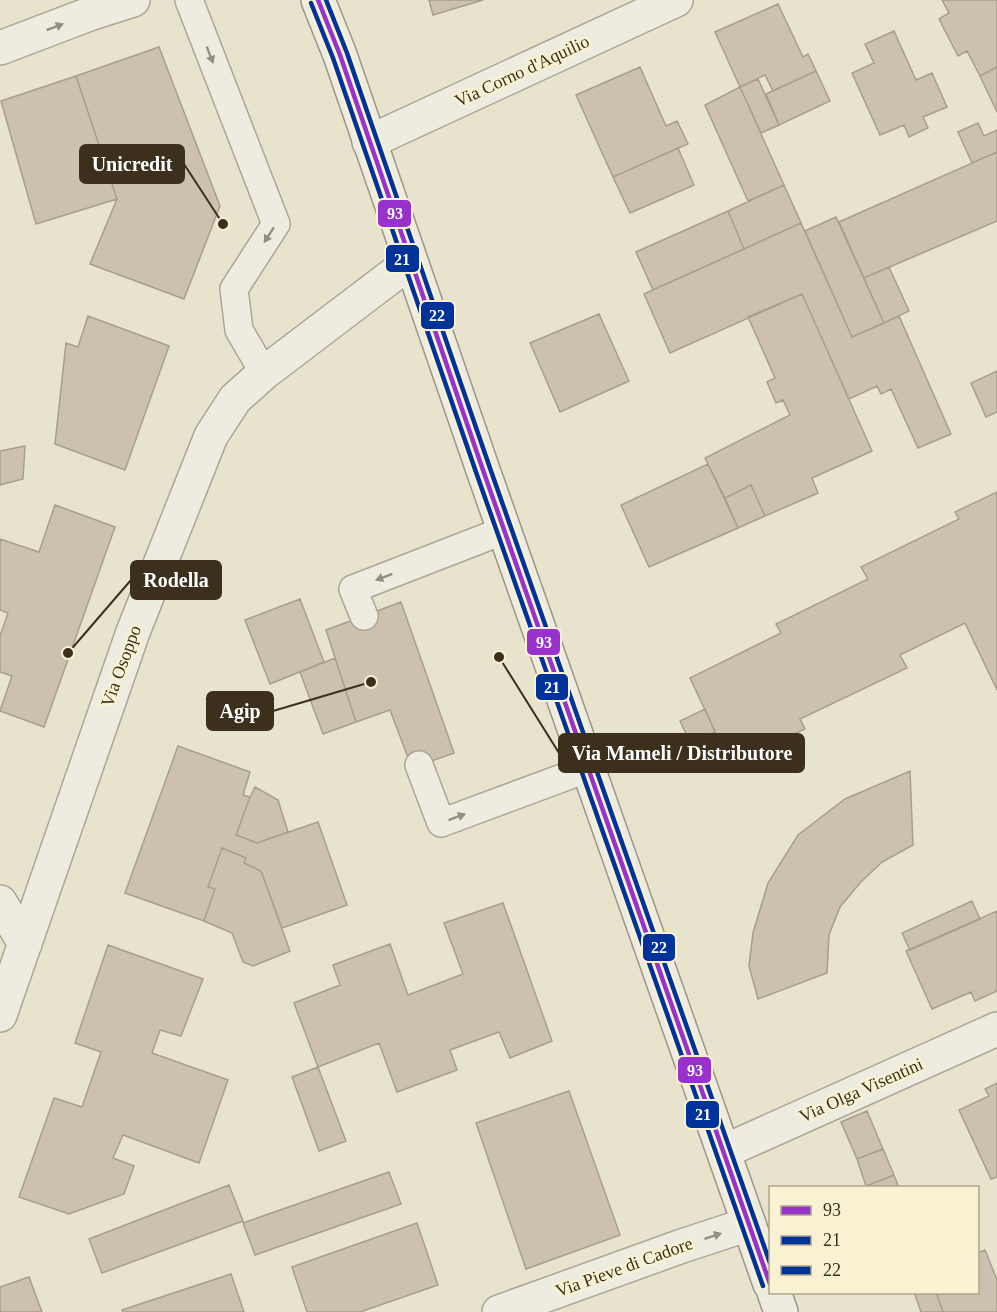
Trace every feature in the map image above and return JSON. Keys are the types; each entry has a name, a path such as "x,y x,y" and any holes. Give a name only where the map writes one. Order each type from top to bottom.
{"street":[{"path":"0,48 133,0"},
{"path":"318,0 769,1279"},
{"name":"Via Corno d'Aquilio","path":"369,142 676,0"},
{"name":"Via Osoppo","path":"0,1015 132,632 211,436 235,399 264,373 410,262"},
{"path":"0,902 25,944"},
{"name":"Via Olga Visentini","path":"725,1151 997,1029"},
{"name":"Via Pieve di Cadore","path":"499,1312 749,1224"},
{"path":"774,1294 781,1312"}],"lane":[{"path":"189,0 276,224 234,289 239,330 264,373"},
{"path":"364,616 353,589 505,530"},
{"path":"419,765 441,823 589,768"}],"building":[{"path":"429,0 483,0 433,15"},
{"path":"942,0 997,0 997,67 980,76 967,51 958,56 939,19 949,13"},
{"path":"778,4 803,57 808,54 816,71 773,91 765,75 740,87 715,32"},
{"path":"894,31 916,80 932,73 947,107 923,117 928,128 909,137 904,125 880,135 852,73 874,63 865,44"},
{"path":"159,47 220,206 184,299 90,264 117,199 76,76"},
{"path":"640,67 666,126 677,121 688,144 613,177 576,95"},
{"path":"997,67 997,112 980,76"},
{"path":"816,71 830,101 779,125 766,94"},
{"path":"76,76 117,199 36,224 1,101"},
{"path":"758,79 779,125 761,133 740,87"},
{"path":"740,87 784,185 748,201 705,105"},
{"path":"978,123 984,136 997,130 997,152 972,163 958,132"},
{"path":"678,148 694,185 630,213 613,177"},
{"path":"997,152 997,221 864,278 839,222"},
{"path":"784,185 801,223 744,249 728,211"},
{"path":"728,211 744,249 653,290 636,252"},
{"path":"836,217 884,323 852,337 805,231"},
{"path":"801,223 852,337 899,316 951,434 918,448 891,389 881,394 877,386 849,399 802,294 670,353 644,294"},
{"path":"889,267 909,311 884,323 864,278"},
{"path":"802,294 872,451 812,478 818,493 765,516 751,485 725,498 705,458 790,415 783,400 776,403 767,382 775,378 748,317"},
{"path":"599,314 629,381 560,412 530,343"},
{"path":"88,316 169,346 125,470 55,444 66,343 78,347"},
{"path":"997,371 997,412 986,417 971,383"},
{"path":"25,446 23,479 0,485 0,451"},
{"path":"708,464 738,528 649,567 621,505"},
{"path":"751,485 765,516 738,528 725,498"},
{"path":"997,492 997,690 965,623 900,655 907,668 800,719 805,729 731,765 690,678 781,633 776,624 868,579 861,567 959,519 955,512"},
{"path":"55,505 115,527 44,727 0,711 12,676 0,672 0,636 8,613 0,610 0,539 39,552"},
{"path":"300,599 324,662 270,684 245,620"},
{"path":"401,602 454,753 412,768 390,710 356,722 326,630"},
{"path":"335,658 356,722 323,734 300,672"},
{"path":"705,709 715,732 690,742 680,721"},
{"path":"178,746 250,772 243,795 250,797 236,835 257,843 318,822 347,905 282,928 261,871 244,863 246,858 222,848 208,887 215,889 204,921 125,893"},
{"path":"910,771 913,845 882,862 840,907 829,935 827,973 758,999 749,966 753,933 768,883 798,835 845,799"},
{"path":"255,787 278,800 288,832 257,843 236,835"},
{"path":"222,848 246,858 244,863 261,871 290,951 253,966 243,962 232,933 204,921 215,889 208,887"},
{"path":"972,901 980,919 910,950 902,933"},
{"path":"503,903 552,1041 510,1058 499,1032 450,1050 457,1070 397,1092 379,1043 318,1067 294,1003 340,985 333,965 390,944 408,995 463,974 444,923"},
{"path":"997,911 997,991 975,1001 971,992 932,1009 906,951"},
{"path":"108,945 203,979 181,1036 160,1030 152,1053 228,1080 199,1163 123,1135 113,1158 134,1166 124,1194 69,1214 19,1197 54,1098 82,1107 101,1052 75,1043"},
{"path":"318,1067 346,1141 319,1151 292,1077"},
{"path":"997,1083 997,1177 991,1179 959,1110 989,1096 985,1089"},
{"path":"569,1091 620,1235 526,1269 476,1123"},
{"path":"867,1111 883,1149 857,1159 841,1122"},
{"path":"883,1149 894,1175 866,1186 857,1159"},
{"path":"389,1172 401,1204 255,1255 243,1223"},
{"path":"894,1175 898,1186 866,1186"},
{"path":"229,1185 243,1221 102,1273 89,1239"},
{"path":"417,1223 438,1285 360,1312 307,1312 292,1267"},
{"path":"985,1250 997,1280 997,1312 943,1312 937,1294 979,1294 979,1253"},
{"path":"231,1274 244,1312 123,1312 122,1310"},
{"path":"29,1277 42,1312 0,1312 0,1287"},
{"path":"915,1294 937,1294 943,1312 921,1312"}],"transit line":[{"name":"93","path":"318,0 340,55 484,473 769,1281"},
{"name":"22","path":"326,0 347,53 491,471 769,1260"},
{"name":"21","path":"311,3 333,58 477,475 763,1286"}],"place":[{"name":"Unicredit","path":"223,224"},
{"name":"Rodella","path":"68,653"},
{"name":"Via Mameli / Distributore","path":"499,657"},
{"name":"Agip","path":"371,682"}]}
